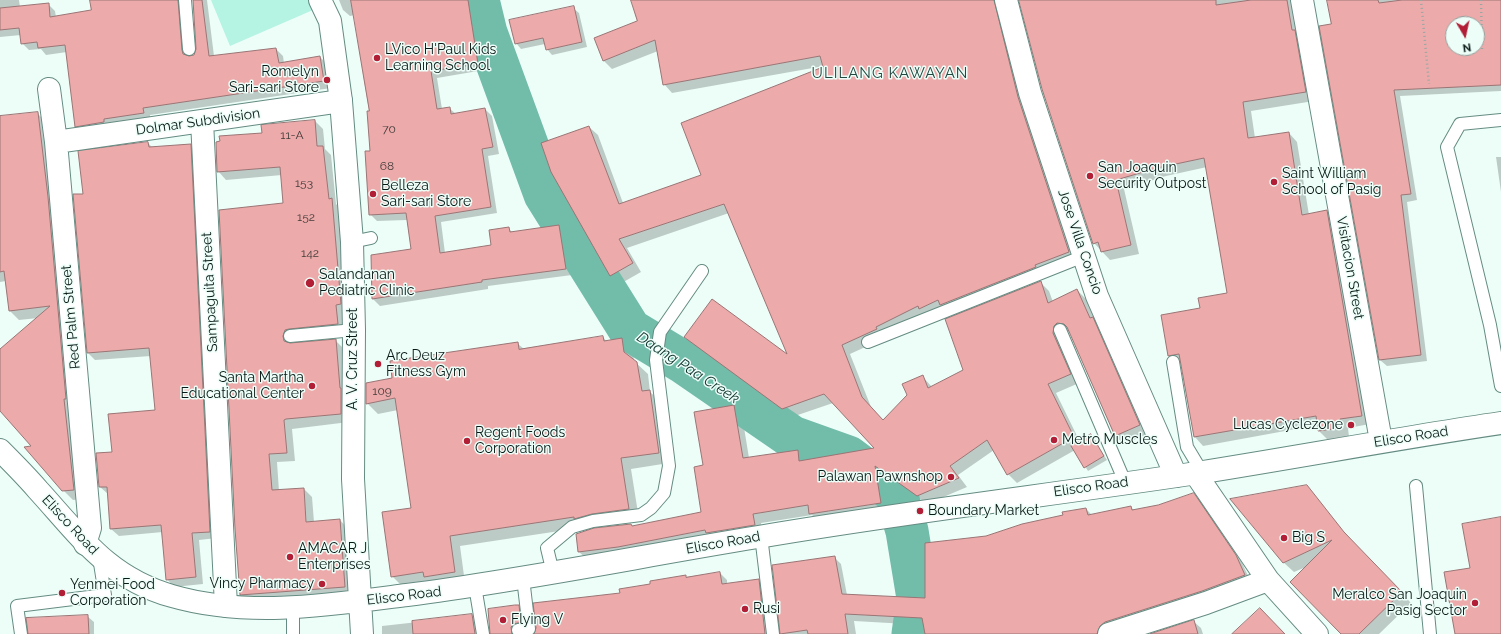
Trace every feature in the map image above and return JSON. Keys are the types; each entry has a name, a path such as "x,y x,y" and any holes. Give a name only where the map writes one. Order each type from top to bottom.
{"street":[{"name":"A. V. Cruz Street","path":"320,0 330,21 361,240 354,330 353,480 362,634"},
{"name":"Jose Villa Concio","path":"1006,0 1030,93 1097,296 1191,474 1268,580 1317,634"},
{"name":"Visitacion Street","path":"1302,0 1381,441"},
{"name":"Red Palm Street","path":"49,89 56,142 92,551"},
{"name":"Dolmar Subdivision","path":"56,142 341,101"},
{"name":"Sampaguita Street","path":"202,121 226,606"},
{"name":"Elisco Road","path":"0,450 92,551 120,573 141,585 197,603 226,606 293,608 475,586 761,536 1125,482 1191,474 1381,441 1501,423"},
{"path":"1109,634 1206,603 1268,580"}],"lane":[{"path":"185,0 189,49"},
{"path":"1501,120 1460,124 1447,147 1490,325 1501,386"},
{"path":"868,342 1084,256"},
{"path":"553,573 547,548 572,527 593,521 641,515 652,508 664,493 669,466 656,360 660,332 702,271"},
{"path":"290,336 354,330"},
{"path":"1060,330 1125,482"},
{"path":"1173,362 1188,447 1191,474"},
{"path":"1416,486 1430,634"},
{"path":"761,536 773,634"},
{"path":"20,634 17,606 105,595 92,551"},
{"path":"518,630 529,629 523,578"},
{"path":"475,586 483,634"},
{"path":"293,608 293,634"}],"path":[{"path":"1421,0 1429,84"},
{"path":"1481,0 1481,16"}],"green space":[{"path":"211,0 308,0 313,10 230,46"}],"building":[{"path":"90,0 178,0 182,50 183,54 189,56 194,55 196,49 193,0 202,0 209,56 276,48 279,63 320,56 324,81 143,108 144,113 104,119 104,122 75,127 65,45 38,48 37,42 21,44 19,28 0,30 0,8 49,3 50,17 91,10"},
{"path":"351,0 468,0 478,64 431,71 437,109 450,107 451,114 485,108 493,147 482,149 491,207 435,216 440,253 491,245 489,230 509,227 510,232 559,225 566,269 482,280 482,282 372,299 371,255 411,249 406,213 369,215 365,151 370,151 367,111 369,111"},
{"path":"631,0 994,0 1018,97 1069,252 1035,265 1036,267 940,305 938,300 919,309 918,306 876,327 877,329 842,345 862,397 883,420 907,395 902,384 923,375 928,388 963,370 945,319 1041,281 1048,303 1077,289 1090,318 1093,317 1140,425 1115,436 1067,327 1064,324 1057,323 1054,326 1053,333 1071,374 1048,384 1074,437 1007,475 987,440 950,466 959,478 917,496 875,466 881,503 809,514 808,505 753,514 755,525 706,533 705,530 618,547 578,552 576,534 594,528 631,524 632,526 701,512 694,467 703,465 694,412 734,405 743,458 798,450 799,461 874,448 824,394 782,409 684,337 712,299 787,354 724,204 619,239 633,263 610,276 551,172 541,143 589,126 619,204 701,175 681,123 823,67 820,56 663,85 655,40 603,61 594,38 637,21"},
{"path":"1019,0 1216,0 1216,5 1251,0 1287,0 1292,30 1295,30 1306,92 1243,102 1248,138 1289,132 1302,215 1327,210 1362,416 1340,419 1341,428 1318,431 1316,416 1194,437 1179,354 1168,356 1161,315 1200,308 1198,298 1227,293 1204,158 1157,168 1116,180 1131,245 1101,252 1098,242 1093,244 1042,89"},
{"path":"1327,0 1378,0 1379,3 1402,0 1501,0 1501,85 1394,90 1411,194 1401,195 1421,355 1379,360 1319,26 1331,24"},
{"path":"574,6 582,42 546,50 543,38 515,44 509,20"},
{"path":"38,112 48,197 66,399 64,399 74,490 62,491 24,447 31,446 0,411 0,349 50,306 9,311 4,271 0,272 0,116"},
{"path":"315,120 317,146 323,146 329,199 332,198 341,304 336,305 338,324 289,329 285,330 283,336 284,341 290,343 336,339 341,388 341,414 284,420 287,453 269,454 272,490 304,488 306,522 340,519 345,587 240,595 235,529 219,210 283,203 280,167 217,172 216,142 220,141 219,136 262,133 261,125"},
{"path":"148,142 149,147 191,144 210,532 192,533 196,577 166,580 161,525 110,529 107,487 99,487 96,453 112,452 108,414 155,410 149,348 87,353 73,194 83,194 78,151"},
{"path":"603,336 604,341 622,338 624,352 637,362 642,391 650,390 659,453 621,458 629,509 592,514 574,519 574,517 450,536 455,572 424,577 423,572 391,577 382,512 411,508 395,398 366,404 366,383 392,378 390,361 518,342 519,349"},
{"path":"1091,434 1104,456 1084,468 1071,446"},
{"path":"1307,485 1344,532 1402,592 1359,634 1341,634 1290,582 1332,540 1283,563 1230,499"},
{"path":"1194,493 1236,555 1245,575 1202,591 1105,622 1100,626 1097,634 925,634 922,618 845,614 848,634 808,634 807,630 780,634 772,565 835,556 842,594 925,598 925,543 986,536 1022,524 1063,515 1062,512 1086,508 1088,515 1131,506 1132,510 1158,505"},
{"name":"Meralco San Joaquin Pasig Sector","path":"1501,517 1501,634 1455,634 1444,572 1470,568 1462,524"},
{"path":"720,572 722,584 759,579 765,634 534,634 536,628 533,603 620,593 619,589 650,584 650,581 686,575 686,577"},
{"name":"Flying V","path":"519,605 521,622 514,624 511,627 512,634 490,634 488,609"},
{"path":"1260,608 1285,634 1232,634"},
{"path":"472,614 475,634 413,634 412,621"},
{"path":"88,615 89,634 28,634 26,618"},
{"path":"1194,620 1198,634 1150,634"}],"waterway":[{"name":"Daang Paa Creek","path":"478,0 486,33 545,194 630,330 683,362 792,437 848,457 896,493 907,531 918,598 913,634"}],"place":[{"name":"LVico H'Paul Kids Learning School","path":"377,58"},
{"name":"Romelyn Sari-sari Store","path":"327,80"},
{"name":"San Joaquin Security Outpost","path":"1090,176"},
{"name":"Saint William School of Pasig","path":"1274,182"},
{"name":"Belleza Sari-sari Store","path":"373,194"},
{"name":"Salandanan Pediatric Clinic","path":"310,283"},
{"name":"Arc Deuz Fitness Gym","path":"378,364"},
{"name":"Santa Martha Educational Center","path":"312,386"},
{"name":"Lucas Cyclezone","path":"1351,425"},
{"name":"Metro Muscles","path":"1054,440"},
{"name":"Regent Foods Corporation","path":"467,441"},
{"name":"Palawan Pawnshop","path":"951,477"},
{"name":"Boundary Market","path":"920,511"},
{"name":"Big S","path":"1284,538"},
{"name":"AMACAR J Enterprises","path":"290,557"},
{"name":"Vincy Pharmacy","path":"322,584"},
{"name":"Yenmei Food Corporation","path":"62,593"},
{"name":"Meralco San Joaquin Pasig Sector","path":"1475,603"},
{"name":"Rusi","path":"745,609"},
{"name":"Flying V","path":"503,620"}],"district":[{"name":"ULILANG KAWAYAN","path":"890,73"}]}
